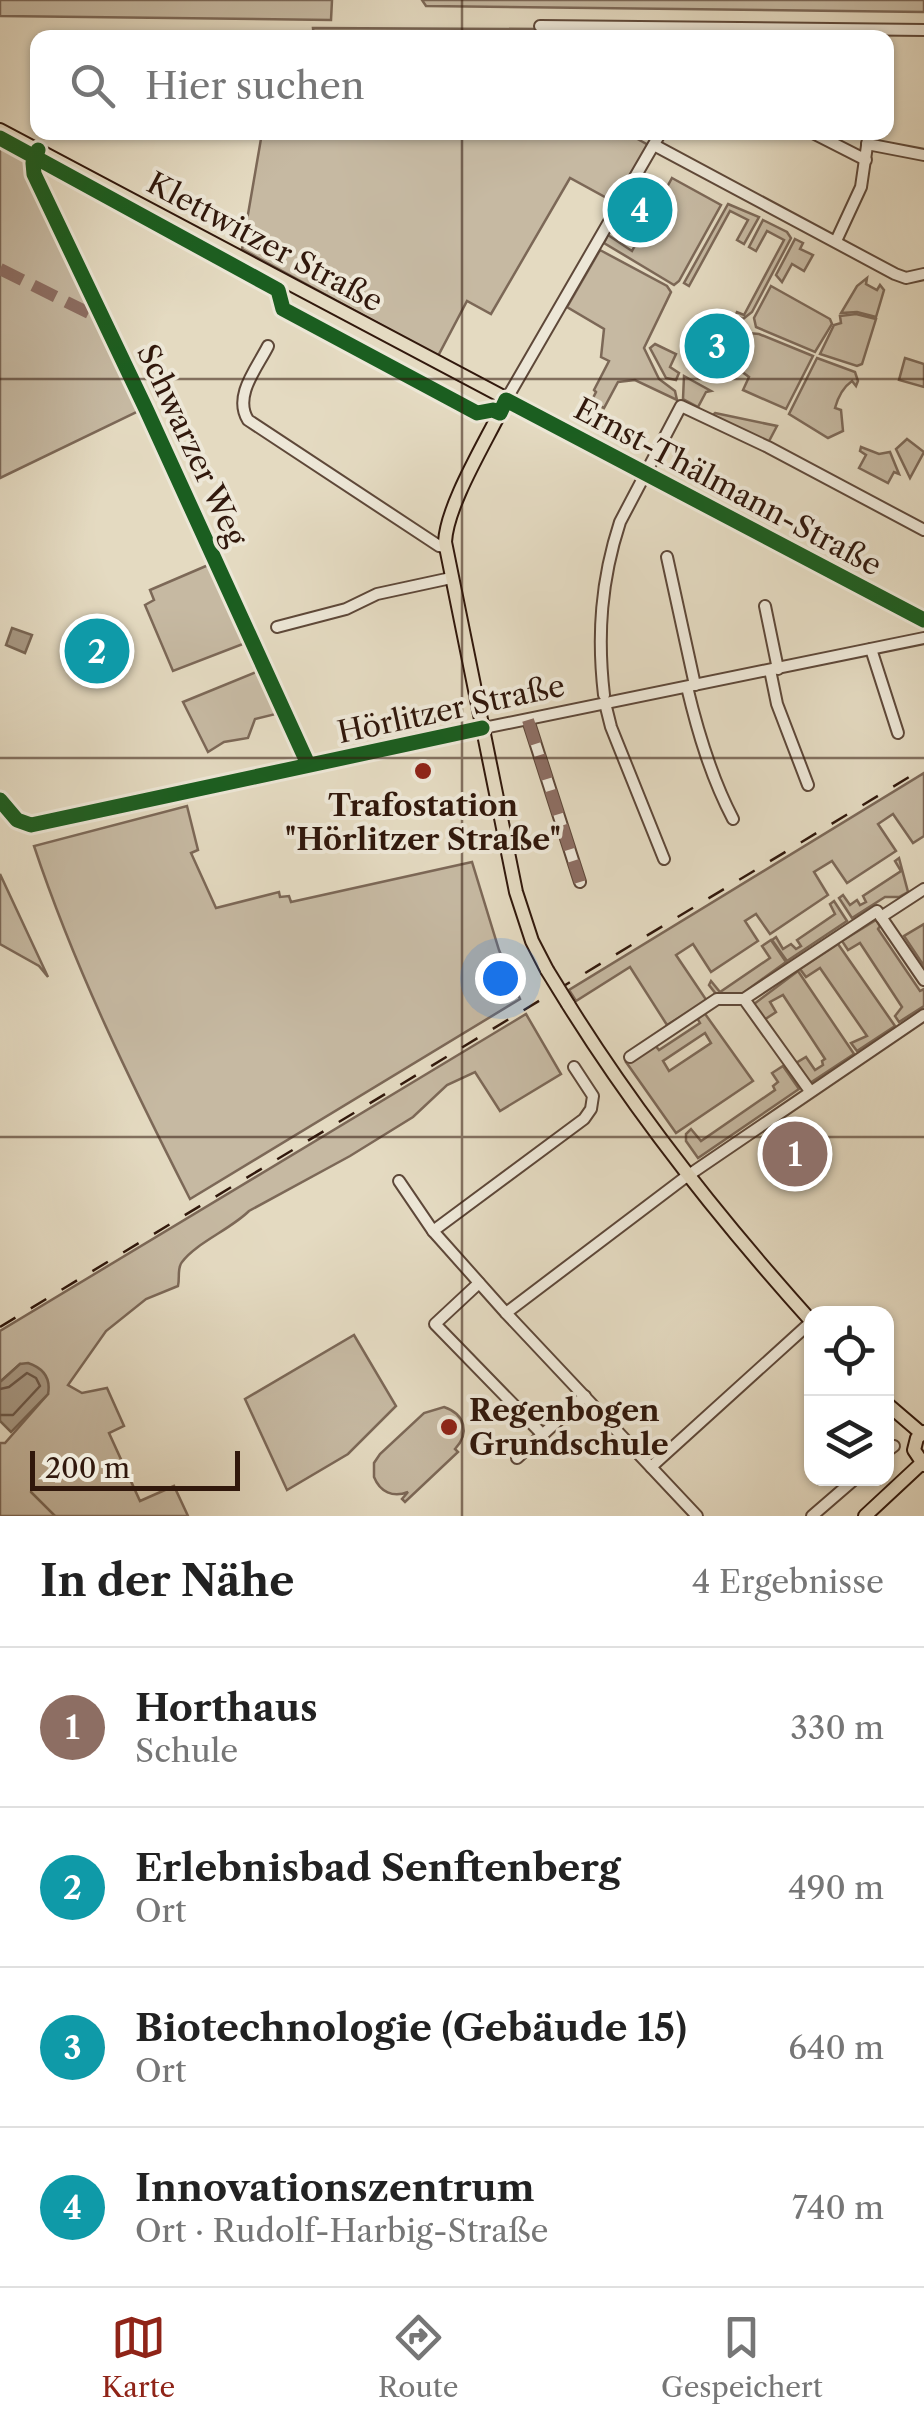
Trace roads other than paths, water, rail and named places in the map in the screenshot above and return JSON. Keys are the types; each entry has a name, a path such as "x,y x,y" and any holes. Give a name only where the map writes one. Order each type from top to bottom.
{"main road":[{"name":"Klettwitzer Straße","path":"0,130 506,400"},
{"name":"Ernst-Thälmann-Straße","path":"506,400 924,620"},
{"path":"506,400 447,526 446,547 519,904 547,970 596,1050 714,1210 804,1314"},
{"path":"867,1515 923,1464 914,1450 922,1432 894,1409"}],"street":[{"path":"540,26 631,30"},
{"path":"894,33 924,30"},
{"path":"506,400 656,140"},
{"path":"827,140 866,160"},
{"path":"836,241 861,186 868,140"},
{"path":"874,140 924,156"},
{"path":"654,144 906,278 924,274"},
{"name":"Schwarzer Weg","path":"38,150 34,174 308,764"},
{"path":"268,346 244,392 248,420 446,547"},
{"path":"664,859 604,699 600,658 602,597 620,522 679,408 685,406 924,530"},
{"path":"667,557 705,753 733,819"},
{"path":"277,628 346,609 377,594 453,585"},
{"path":"764,606 777,704 808,786"},
{"name":"Hörlitzer Straße","path":"0,800 26,826 528,720 604,699 691,686 924,638"},
{"path":"871,649 898,732"},
{"path":"528,720 580,882"},
{"path":"630,1057 718,999 744,999 924,889"},
{"path":"879,914 924,980"},
{"path":"744,999 810,1091"},
{"path":"506,1313 688,1176 924,1015"},
{"path":"433,1231 584,1119 593,1096 574,1067"},
{"path":"398,1182 433,1231 479,1283 696,1516"},
{"path":"479,1283 436,1324 543,1435"},
{"path":"651,1467 804,1328"},
{"path":"518,1458 585,1396"},
{"path":"812,1516 847,1486"}],"water":[{"path":"12,628 32,635 25,653 6,645"},
{"path":"28,1363 45,1374 48,1394 11,1432 0,1421 0,1382 20,1364"}],"waterway":[{"path":"31,1492 55,1516"}],"railway":[{"path":"0,1327 924,768"}],"place":[{"name":"Innovationszentrum","path":"640,210"},
{"name":"Biotechnologie (Gebäude 15)","path":"717,346"},
{"name":"Erlebnisbad Senftenberg","path":"97,651"},
{"name":"Trafostation \"Hörlitzer Straße\"","path":"423,771"},
{"name":"Horthaus","path":"795,1154"},
{"name":"Regenbogen Grundschule","path":"449,1427"}]}
